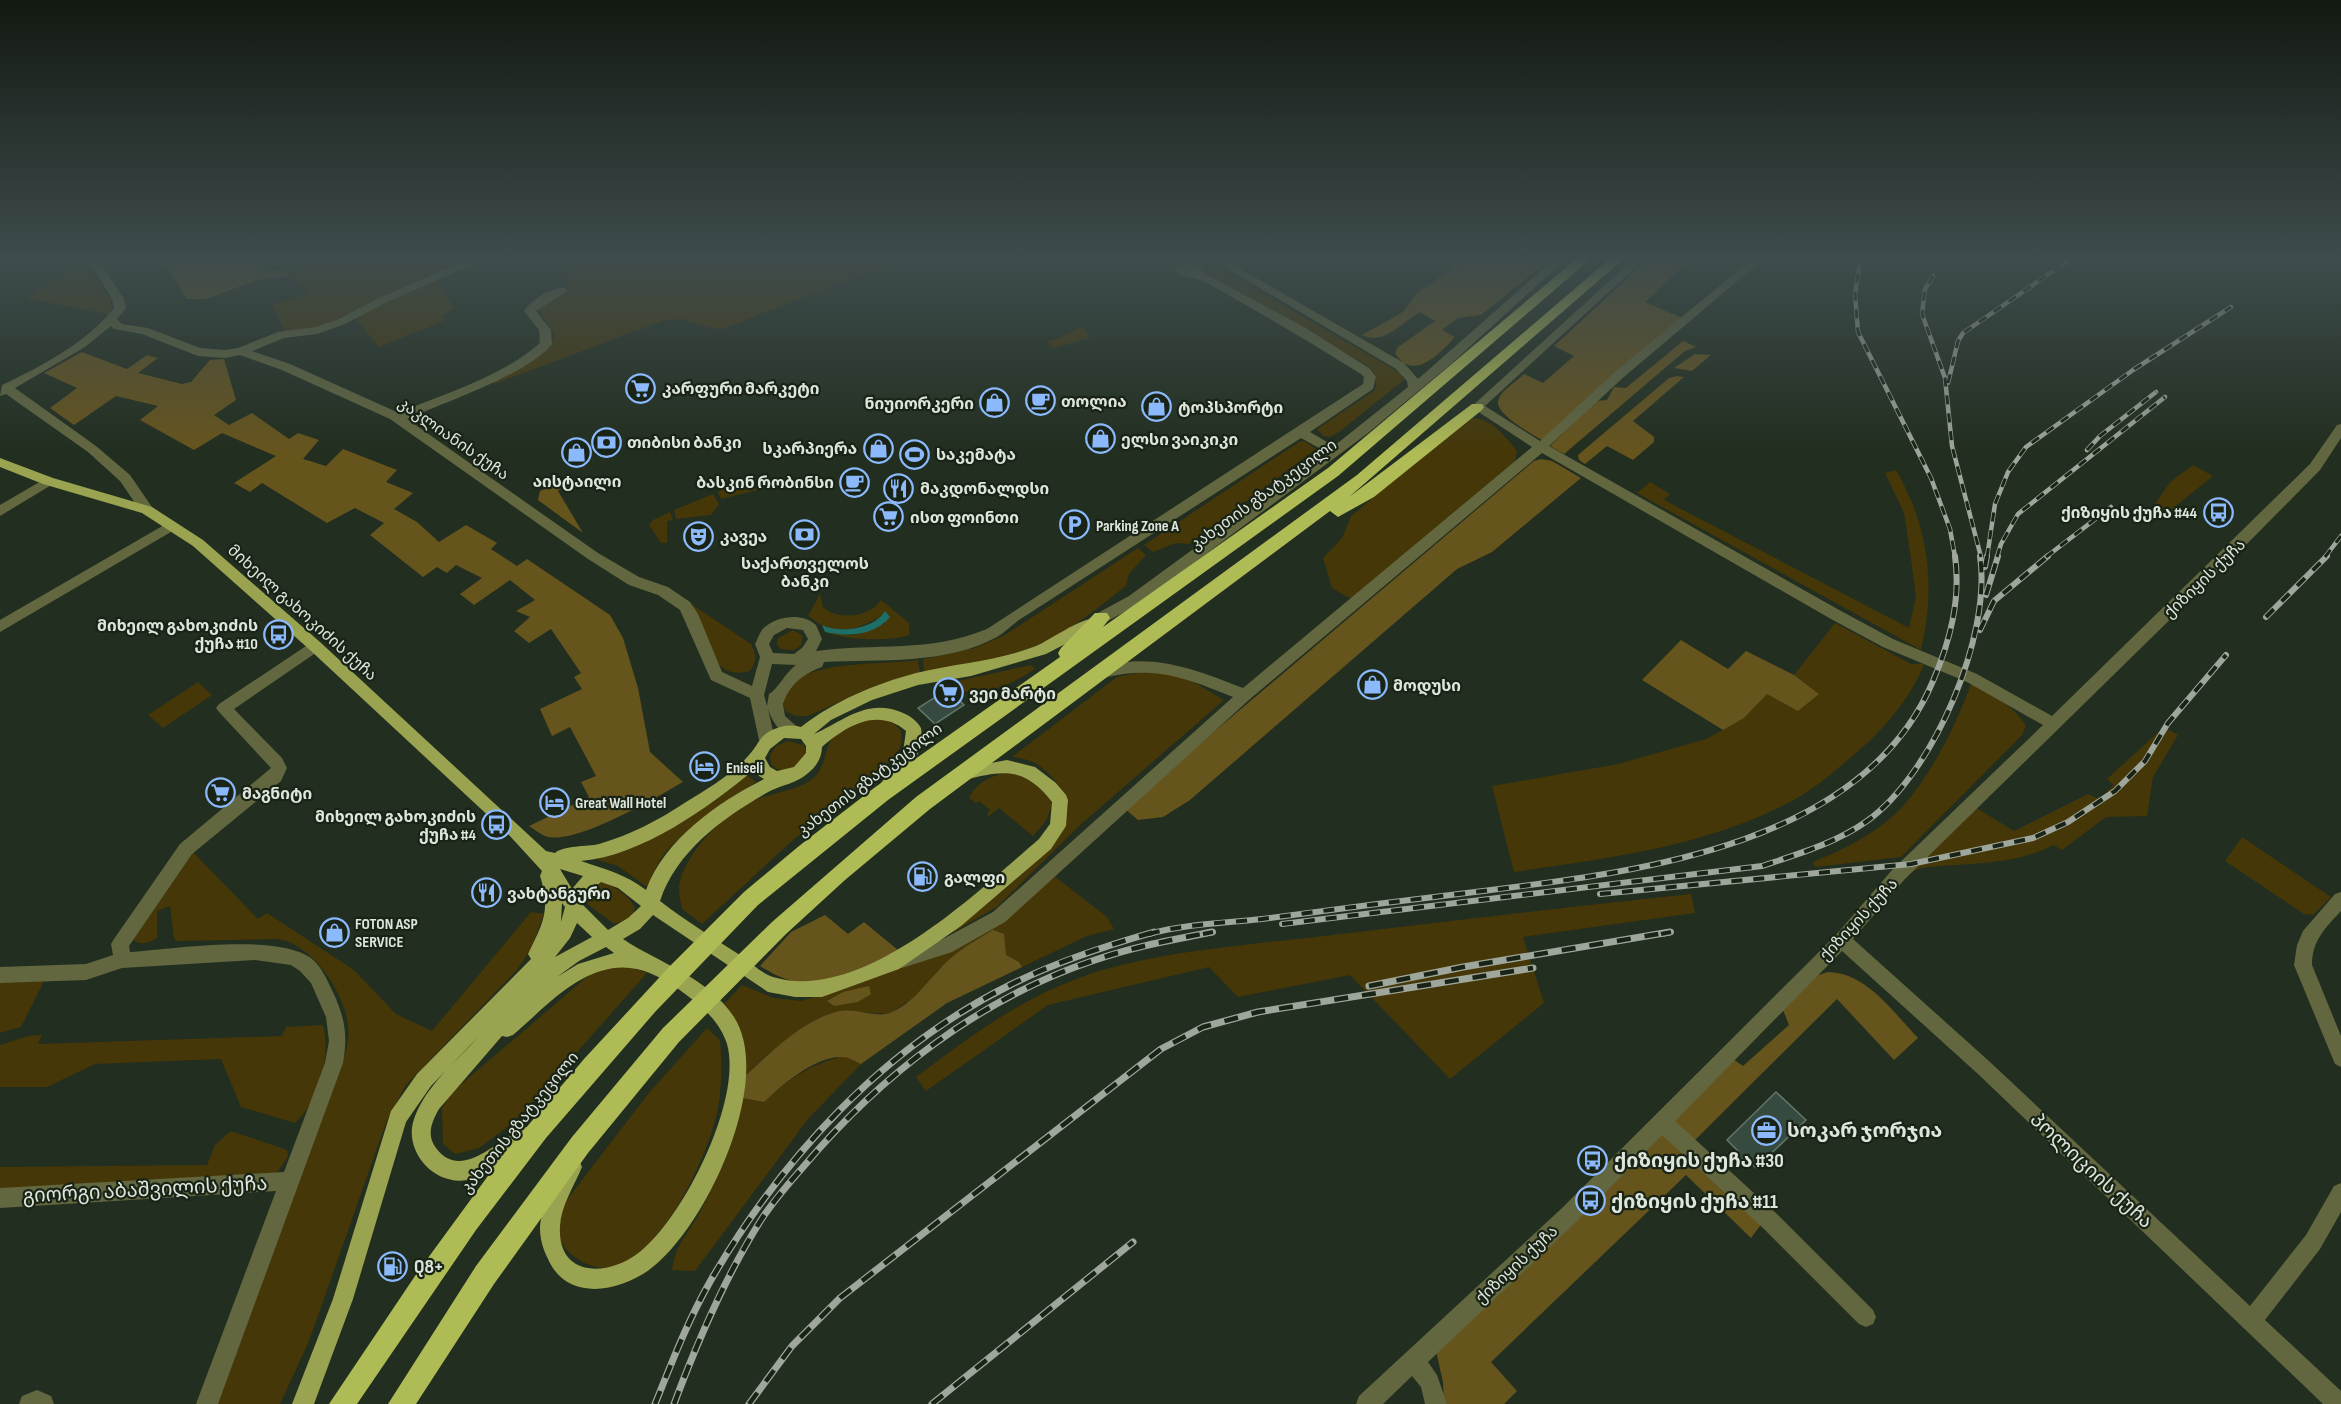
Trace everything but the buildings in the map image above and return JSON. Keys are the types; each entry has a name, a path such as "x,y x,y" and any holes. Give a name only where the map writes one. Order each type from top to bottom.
{"highway":[{"name":"კახეთის გზატკეცილი","path":"342,1404 461,1233 542,1126 638,1016 735,914 823,839 881,794 1333,472 1510,322"},
{"path":"401,1404 485,1275 580,1145 671,1035 779,928 885,834 962,774 1372,472 1545,322"},
{"path":"1246,567 1368,493 1478,407"},
{"path":"1037,684 1101,618"},
{"path":"333,1404 357,1381"}],"main road":[{"name":"მიხეილ გახოკიძის ქუჩა","path":"0,462 48,481 147,510 198,543 315,646 541,856 573,901"},
{"path":"803,736 826,716 867,696 917,679 971,670 1041,650 1101,618"},
{"path":"541,856 581,856 599,852 644,832 693,805 758,758 767,740 775,735 803,736 864,715 884,712 897,715 907,721 913,728 915,746 908,759 881,794"},
{"path":"758,758 760,768 766,773 783,777 792,776 808,765 813,758 803,736"},
{"path":"541,856 601,873 623,882 648,903 768,984 795,989 822,988 893,963 956,921 1045,844 1058,826 1060,800 1039,775 1015,766 962,774"},
{"path":"542,1126 486,1163 467,1170 452,1171 440,1168 426,1150 422,1122 437,1096 526,995 562,963 607,937 629,928 644,915 662,873 688,840 733,805 783,777"},
{"path":"513,989 553,927 554,891 541,856"},
{"path":"303,1404 343,1299 398,1118 424,1080 565,933 573,901 585,883 601,873"},
{"path":"573,901 588,923 607,937 705,998 728,1023 738,1048 734,1103 710,1171 688,1210 655,1253 625,1274 597,1281 575,1275 555,1257 550,1243 550,1224 580,1145"},
{"path":"477,1053 589,966 619,957 647,962"}],"street":[{"path":"110,322 81,344 3,390 92,449 125,478 147,510"},
{"name":"კაკლიანის ქუჩა","path":"112,322 118,327 144,331 198,352 225,354 241,351 286,367 398,418 593,556 634,581 663,591 685,606 692,614 716,676 735,684"},
{"path":"241,351 282,335 317,330 342,322"},
{"path":"398,418 502,373 537,352 546,344 547,337 537,322"},
{"path":"774,707 780,690 792,674 801,668 819,662 926,651 975,640 1000,630 1014,616 1301,433 1369,386 1370,378 1365,371 1286,322"},
{"path":"1324,322 1400,366 1413,380 1414,389"},
{"path":"1101,618 1134,600 1364,430 1491,322"},
{"path":"1571,322 1478,407 1541,447 1836,615 1888,643 1972,678 2052,723"},
{"path":"893,963 946,946 999,917 1059,860 1245,695 1541,447 1621,373 1683,322"},
{"path":"81,344 130,330"},
{"path":"1400,366 1424,368 1448,360"},
{"name":"ქიზიყის ქუჩა","path":"1367,1404 1562,1222 1842,940 1898,875 2315,467 2341,428"},
{"path":"1301,433 1334,451"},
{"path":"0,511 48,481"},
{"path":"0,627 171,526"},
{"path":"767,740 757,695 766,664 762,644 766,635 776,626 793,622 807,625 814,633 815,639 809,651 790,660 774,695 774,707 778,719 803,736"},
{"path":"122,960 120,944 186,849 275,776 279,768 277,762 219,704 315,646"},
{"path":"735,684 753,680 766,664 816,655 867,656"},
{"path":"1097,674 1122,666 1157,664 1245,695"},
{"path":"735,684 757,695"},
{"path":"2341,899 2304,941 2302,951 2303,965 2341,1058"},
{"name":"პოლიციის ქუჩა","path":"1842,940 1984,1068 2252,1322 2335,1394"},
{"name":"გიორგი აბაშვილის ქუჩა","path":"0,975 86,972 122,960 255,952 294,958 306,965 316,976 335,1017 338,1041 334,1063 207,1404"},
{"path":"1661,1121 1771,1222 1866,1317"},
{"name":"გიორგი აბაშვილის ქუჩა","path":"0,1198 290,1181"},
{"path":"2252,1322 2313,1242 2341,1193"},
{"path":"1413,1360 1430,1382 1436,1404"},
{"path":"30,1404 37,1401 43,1404"}],"shaded area":[{"path":"280,322 335,322 330,324 286,333"},
{"path":"358,322 442,322 379,347"},
{"path":"546,322 661,322 494,384 490,379 529,362 546,349 554,334"},
{"path":"691,322 742,322 720,330"},
{"path":"1291,322 1311,322 1401,374 1404,380 1339,432 1330,437 1323,436 1317,429 1374,391 1376,380 1367,365"},
{"path":"1386,322 1406,322 1385,335 1370,338 1362,335"},
{"path":"1434,322 1453,322 1442,330 1455,337 1426,362 1410,365 1402,362 1395,353 1398,347"},
{"path":"1581,322 1678,322 1542,440 1502,412 1498,401 1509,386 1524,374 1543,383 1574,356 1554,346"},
{"path":"1083,327 1090,338 1053,348 1048,342"},
{"path":"1683,341 1696,347 1685,351 1564,454 1550,446 1596,401 1607,400 1614,387 1626,388"},
{"path":"82,352 127,369 147,355 158,358 138,373 182,384 191,382 210,360 224,359 236,400 214,415 229,425 252,413 289,439 298,433 319,440 303,459 326,466 343,449 397,470 386,482 413,493 394,509 417,522 439,542 466,525 497,543 491,549 517,566 527,559 610,615 623,638 638,688 650,752 683,782 615,819 575,834 558,837 545,836 529,826 589,797 581,782 596,776 570,727 552,736 540,709 582,689 574,677 581,673 551,629 529,643 514,631 530,617 516,611 535,600 510,580 474,605 460,594 482,578 456,565 447,573 437,567 423,577 370,535 384,523 355,508 327,523 262,483 250,492 234,483 276,456 222,433 194,450 140,420 158,406 116,396 74,425 50,408 77,388 44,373"},
{"path":"1695,354 1711,355 1692,371 1674,368"},
{"path":"1684,377 1633,421 1654,437 1654,442 1633,460 1607,446 1585,464 1579,460 1578,455 1669,378"},
{"path":"1470,418 1491,424 1502,434 1517,451 1515,461 1351,599 1332,588 1323,558 1342,538 1351,516"},
{"path":"1304,441 1316,449 1189,544 1176,543 1153,552 1144,545 1299,442"},
{"path":"1541,459 1552,461 1581,478 1492,552 1457,569 1190,800 1163,817 1138,820 1124,808 1534,461"},
{"path":"2193,465 2213,476 2167,513 2155,504 2170,482"},
{"path":"1896,470 1916,513 1926,557 1928,603 1921,650 1637,493 1650,482 1670,494 1664,500 1909,628 1916,596 1904,513 1885,473"},
{"path":"751,477 757,490 721,499 718,492 722,489"},
{"path":"551,486 562,487 558,491 583,533 538,500 540,491"},
{"path":"713,494 719,504 711,515 676,519 674,510"},
{"path":"670,512 673,520 667,521 667,543 661,543 649,525 653,520"},
{"path":"1138,548 1146,555 1129,574 1126,586 1055,637 1042,644 1003,657 924,672 923,659 975,648 1005,635"},
{"path":"820,594 823,607 845,615 870,610 881,600 909,623 909,635 891,639 867,639 843,637 825,632 853,635 885,623 882,615 854,628 839,630 822,625 808,616"},
{"path":"688,602 751,644 755,658 750,671 735,673 724,669 716,661 701,625"},
{"path":"1835,623 1911,664 1924,664 1912,689 1886,724 1824,779 1790,802 1724,830 1621,856 1514,872 1492,786 1618,764 1706,739 1744,718 1767,693 1819,694 1794,675"},
{"path":"793,630 803,636 801,645 794,650 781,649 777,644 778,638"},
{"path":"1681,640 1728,669 1746,651 1794,675 1819,694 1798,711 1767,694 1744,718 1723,730 1642,680"},
{"path":"918,660 920,673 875,686 808,716 795,716 785,711 785,693 795,681 812,672 858,664"},
{"path":"1031,665 1035,669 1024,676 989,690 965,692 940,685"},
{"path":"1156,669 1192,681 1224,700 1079,826 998,906 954,932 952,929 1021,875 1053,841 1063,824 1068,805 1058,784 1038,765 1012,757 1117,677"},
{"path":"1972,681 2015,712 2026,726 2022,735 1901,857 1815,867 1813,862 1861,839 1883,824 1914,793 1943,746"},
{"path":"198,682 212,695 163,728 148,715"},
{"path":"881,718 899,728 901,733 901,743 895,757 793,840 702,924 682,909 679,889 682,874 696,849 717,825 751,801 796,788 808,782 821,767 829,745 836,734 854,724"},
{"path":"2164,727 2178,735 2153,777 2147,816 2106,817 2062,850 2053,845 2022,857 1921,868 1912,872 1975,807 2014,831 2088,794 2099,799 2114,785 2107,779"},
{"path":"788,741 804,745 807,754 802,764 786,770 778,769 771,764 770,755 776,746"},
{"path":"1004,773 1030,776 1049,795 1052,805 1046,821 1033,836 999,808 989,816 987,814 990,810 979,801 976,803 969,798 975,788 984,781"},
{"path":"746,774 756,782 684,833 661,858 647,887 618,866 598,860 598,856"},
{"path":"2242,837 2331,897 2313,915 2304,914 2225,861"},
{"path":"193,852 258,919 267,913 354,970 396,1014 432,1031 531,912 544,914 531,949 517,970 406,1085 387,1120 309,1341 280,1404 216,1404 341,1068 347,1043 348,1025 345,1010 329,978 318,964 293,944 279,939 177,941 174,938 170,906 157,911 157,938 144,943 134,941 132,938"},
{"path":"1053,875 1107,917 1114,929 1087,936 1022,967 1019,962 975,941 938,970 922,992 889,1014 841,1011 816,1020 769,1053 743,1078 742,1039 730,1013 723,1005 742,985 774,998 801,1001 851,985 961,945"},
{"path":"601,882 621,892 633,904 635,908 627,920 613,923 587,904 585,893"},
{"path":"1691,894 1695,913 1523,937 1544,1003 1450,1079 1350,975 1238,997 1209,967 1048,1005 926,1091 916,1077 974,1035 1035,997 1079,978 1136,962 1226,947"},
{"path":"825,915 848,934 864,922 898,950 867,966 819,982 797,982 773,974 760,966 791,932"},
{"path":"993,930 1004,934 1006,955 1019,962 1022,967 947,1003 861,1064 845,1057 822,1061 800,1072 764,1102 742,1098 743,1078 800,1029 826,1015 840,1011 890,1013 916,995 950,959"},
{"path":"611,966 634,968 647,973 533,1102 506,1128 479,1148 455,1154 443,1144 442,1108 452,1092 588,976"},
{"path":"1828,972 1842,974 1867,986 1918,1038 1894,1060 1837,999 1694,1141 1673,1122 1733,1059 1743,1066 1789,1025 1783,1010 1816,976"},
{"path":"44,981 21,1027 0,1033 0,982"},
{"path":"869,986 871,994 858,1002 834,1006 827,1001 843,992"},
{"path":"323,1025 326,1051 321,1077 311,1102 295,1123 241,1107 221,1059 95,1064 47,1087 0,1087 0,1045 28,1036 42,1035 38,1044 282,1036 286,1027"},
{"path":"707,1028 720,1040 721,1074 718,1108 702,1157 688,1187 671,1216 651,1241 630,1260 607,1268 583,1262 569,1252 561,1242 557,1230 556,1214 648,1094"},
{"path":"843,1056 861,1064 808,1119 695,1271 672,1270 680,1244 702,1208 727,1155 742,1098 764,1102 801,1073"},
{"path":"231,1131 287,1150 288,1156 277,1173 0,1191 0,1167 207,1165 215,1145"},
{"path":"1664,1131 1762,1223 1751,1238 1686,1175 1491,1362 1517,1391 1504,1404 1444,1404 1443,1382 1436,1351"}],"water":[{"path":"885,611 890,617 884,623 860,634 825,632 822,625 838,629 865,626"}],"railway":[{"path":"1857,322 1858,332 1931,478 1950,529 1955,557"},
{"path":"1925,322 1945,378 1952,446 1981,557"},
{"path":"1948,383 1958,341 1963,333 1980,322"},
{"path":"1987,557 1995,504 2008,472 2026,447 2133,370 2208,322"},
{"path":"2087,450 2100,436 2156,392"},
{"path":"1997,557 2001,544 2018,514 2165,397"},
{"path":"2046,557 2111,507"},
{"path":"2325,557 2341,536"},
{"path":"1149,934 1190,926 1262,919 1609,873 1675,860 1740,841 1801,815 1855,781 1900,737 1933,681 1949,635 1955,604 1955,556"},
{"path":"1282,924 1762,866 1843,836 1867,821 1891,799 1914,771 1935,738 1953,701 1967,663 1977,625 1981,588 1980,556"},
{"path":"1985,567 1987,556"},
{"path":"1986,595 1998,556"},
{"path":"1980,630 1994,601 2048,556"},
{"path":"2266,617 2327,556"},
{"path":"1600,894 1911,864 2033,838 2068,822 2115,791 2145,761 2168,723 2226,655"},
{"path":"655,1404 695,1310 739,1235 769,1192 803,1150 878,1074 920,1041 964,1011 1010,985 1063,962 1154,932"},
{"path":"674,1404 724,1286 766,1213 787,1185 865,1101 934,1044 1010,996 1092,961 1152,944 1212,932"},
{"path":"1203,934 1213,932"},
{"path":"1369,986 1463,967 1670,932"},
{"path":"1661,934 1671,932"},
{"path":"749,1404 792,1346 840,1298 1161,1049 1203,1027 1258,1012 1533,968"},
{"path":"932,1404 1133,1242"}],"place":[{"name":"კარფური მარკეტი","path":"641,388"},
{"name":"თოლია","path":"1040,401"},
{"name":"ნიუიორკერი","path":"995,403"},
{"name":"ტოპსპორტი","path":"1157,407"},
{"name":"ელსი ვაიკიკი","path":"1100,439"},
{"name":"თიბისი ბანკი","path":"606,442"},
{"name":"სკარპიერა","path":"878,448"},
{"name":"აისტაილი","path":"577,453"},
{"name":"საკემატა","path":"915,454"},
{"name":"ბასკინ რობინსი","path":"855,482"},
{"name":"მაკდონალდსი","path":"899,488"},
{"name":"ქიზიყის ქუჩა #44","path":"2218,512"},
{"name":"ისთ ფოინთი","path":"889,517"},
{"name":"Parking Zone A","path":"1075,525"},
{"name":"საქართველოს ბანკი","path":"805,535"},
{"name":"კავეა","path":"699,536"},
{"name":"მიხეილ გახოკიძის ქუჩა #10","path":"279,634"},
{"name":"მოდუსი","path":"1372,685"},
{"name":"ვეი მარტი","path":"948,693"},
{"name":"Eniseli","path":"705,767"},
{"name":"მაგნიტი","path":"221,793"},
{"name":"Great Wall Hotel","path":"554,802"},
{"name":"მიხეილ გახოკიძის ქუჩა #4","path":"497,825"},
{"name":"გალფი","path":"923,877"},
{"name":"ვახტანგური","path":"486,893"},
{"name":"FOTON ASP SERVICE","path":"334,932"},
{"name":"სოკარ ჯორჯია","path":"1766,1130"},
{"name":"ქიზიყის ქუჩა #30","path":"1593,1160"},
{"name":"ქიზიყის ქუჩა #11","path":"1590,1201"},
{"name":"Q8+","path":"393,1266"}]}
